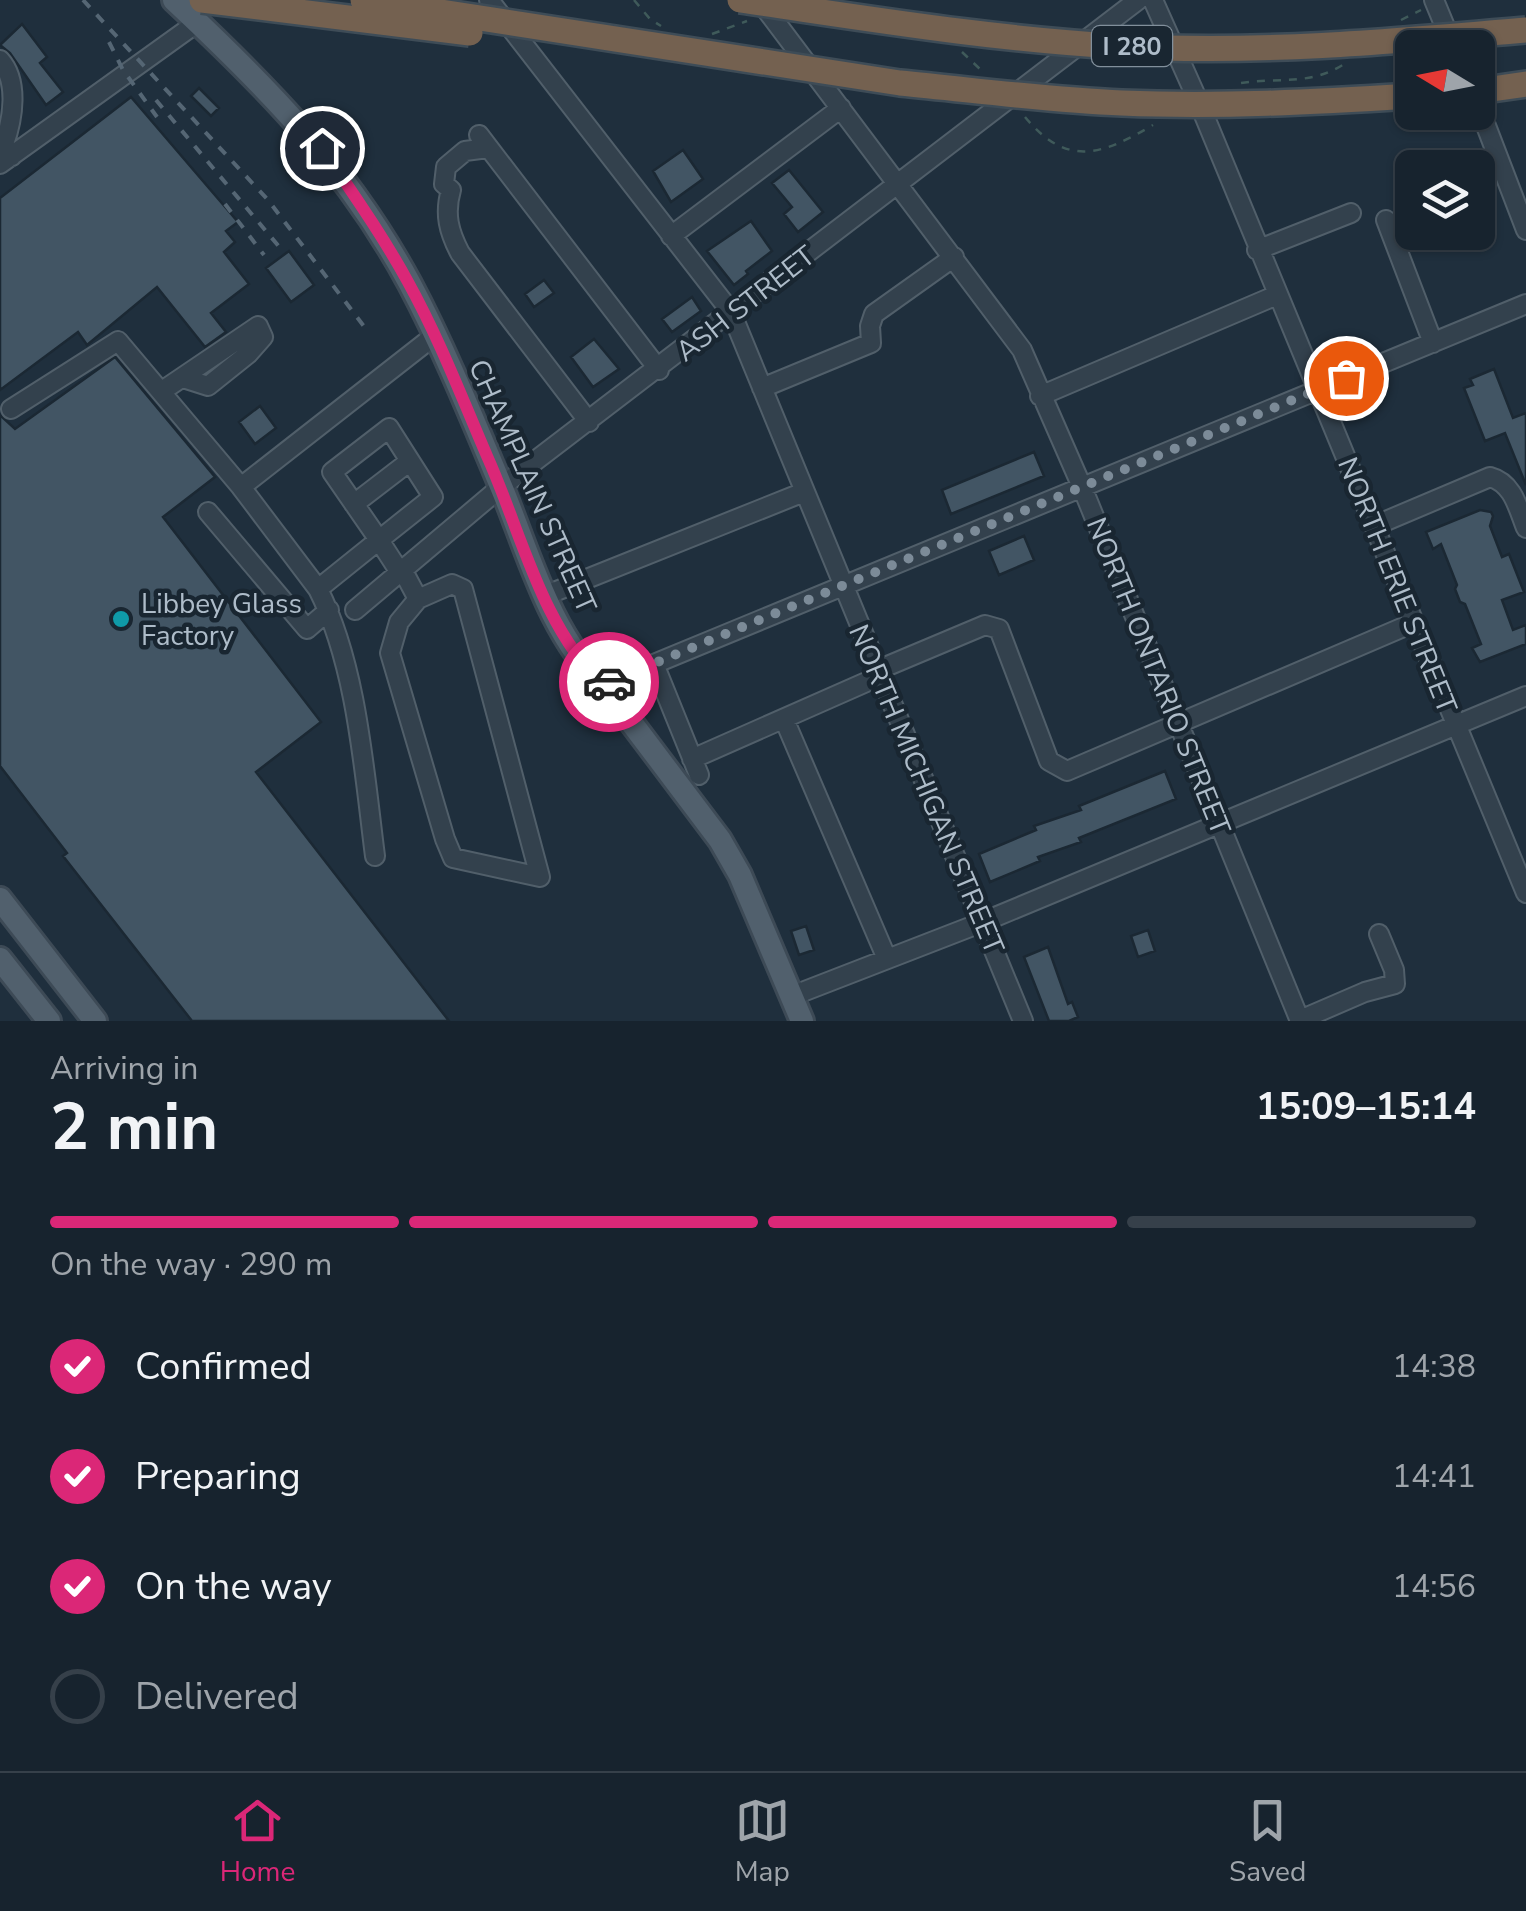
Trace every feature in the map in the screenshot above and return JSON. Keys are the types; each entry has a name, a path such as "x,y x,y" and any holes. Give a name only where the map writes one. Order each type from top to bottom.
{"highway":[{"name":"I 280","path":"363,0 900,83 1119,103 1255,105 1395,97"},
{"name":"I 280","path":"752,5 1116,46 1360,45 1526,30"},
{"path":"190,8 900,83"},
{"path":"1495,88 1526,84"}],"main road":[{"name":"CHAMPLAIN STREET","path":"190,8 322,148 394,256 434,336 544,596 574,650 720,840 740,876 802,1021"},
{"path":"0,899 95,1021"},
{"path":"0,958 49,1021"}],"street":[{"name":"NORTH MICHIGAN STREET","path":"489,0 731,312 1024,1021"},
{"name":"ASH STREET","path":"355,610 501,488 1138,0"},
{"name":"NORTH ERIE STREET","path":"1153,0 1526,894"},
{"path":"1434,0 1446,30"},
{"name":"NORTH ONTARIO STREET","path":"752,5 841,108 1022,350 1300,1021"},
{"path":"6,160 190,8"},
{"path":"0,60 12,84 4,144 6,160"},
{"path":"671,236 841,108"},
{"path":"1488,130 1526,230"},
{"name":"CHAMPLAIN STREET","path":"589,422 460,253 450,233 447,218 452,190 444,184 446,166 465,151 484,141 658,370"},
{"path":"1258,250 1351,214"},
{"path":"1386,220 1433,342"},
{"path":"762,388 871,343 874,314 954,256"},
{"path":"1040,396 1277,295"},
{"path":"603,685 1526,304"},
{"path":"241,487 434,336"},
{"path":"11,409 118,340 241,487 318,589 329,610 356,718 375,856"},
{"path":"162,391 183,378"},
{"path":"318,589 379,540 433,497 389,428 332,472 379,540 402,572 418,599"},
{"path":"354,504 410,461"},
{"path":"1374,526 1490,477 1501,480 1511,492 1526,528"},
{"path":"544,596 804,492"},
{"path":"208,512 307,629 329,610"},
{"path":"452,584 463,589 540,877 453,858 444,839 390,653 399,622 418,599 452,584"},
{"path":"654,664 696,767 784,718 879,673 985,625 999,628 1048,762 1066,770 1414,622"},
{"path":"792,996 983,922 1526,696"},
{"path":"784,718 888,959"},
{"path":"1300,1021 1364,992 1395,984 1394,970 1379,934"}],"path":[{"path":"634,0 650,19 667,29"},
{"path":"704,36 736,27 752,5"},
{"path":"1024,117 1056,146 1088,153 1117,145 1158,122"}],"building":[{"path":"22,24 47,57 40,63 63,92 46,105 10,53 0,45"},
{"path":"199,88 219,108 211,116 191,96"},
{"path":"131,97 238,222 226,231 235,242 224,252 249,284 211,313 226,332 205,347 157,287 87,345 78,332 0,390 0,198"},
{"path":"683,150 703,179 671,202 653,171"},
{"path":"789,170 823,212 798,232 784,214 792,207 772,183"},
{"path":"751,221 772,251 734,285 707,251"},
{"path":"289,251 314,285 291,302 266,268"},
{"path":"544,280 554,293 534,307 525,294"},
{"path":"692,297 701,311 672,332 662,319"},
{"path":"594,339 619,369 593,387 571,357"},
{"name":"Libbey Glass Factory","path":"115,357 215,477 163,517 321,722 256,772 449,1021 192,1021 63,856 67,853 0,766 0,415 15,429"},
{"path":"1494,369 1513,418 1526,413 1526,485 1505,433 1485,441 1464,388 1473,385 1470,379"},
{"path":"260,406 276,428 255,444 239,422"},
{"path":"1034,452 1044,476 951,514 942,490"},
{"path":"1480,510 1491,512 1490,526 1502,557 1509,554 1524,592 1502,600 1513,630 1526,625 1526,644 1480,662 1472,648 1481,644 1465,604 1460,602 1441,544 1433,549 1426,532"},
{"path":"1024,536 1034,560 999,575 989,551"},
{"path":"1165,771 1176,799 1079,838 1081,842 1038,857 1040,861 990,882 979,854 1036,830 1034,826 1081,810 1079,806"},
{"path":"806,926 814,950 799,955 791,931"},
{"path":"1148,930 1155,951 1138,957 1131,936"},
{"path":"1048,947 1068,1004 1072,1002 1078,1017 1069,1021 1049,1021 1024,957"}],"railway":[{"path":"83,0 268,200 366,329"},
{"path":"109,42 123,70 157,117"},
{"path":"156,100 281,249"},
{"path":"225,204 264,255"}],"way so far":[{"path":"609,682 1346,378"}],"place":[{"name":"Libbey Glass Factory","path":"121,619"}],"route":[{"path":"322,148 410,285 552,611 590,672 603,685 609,682"}]}
